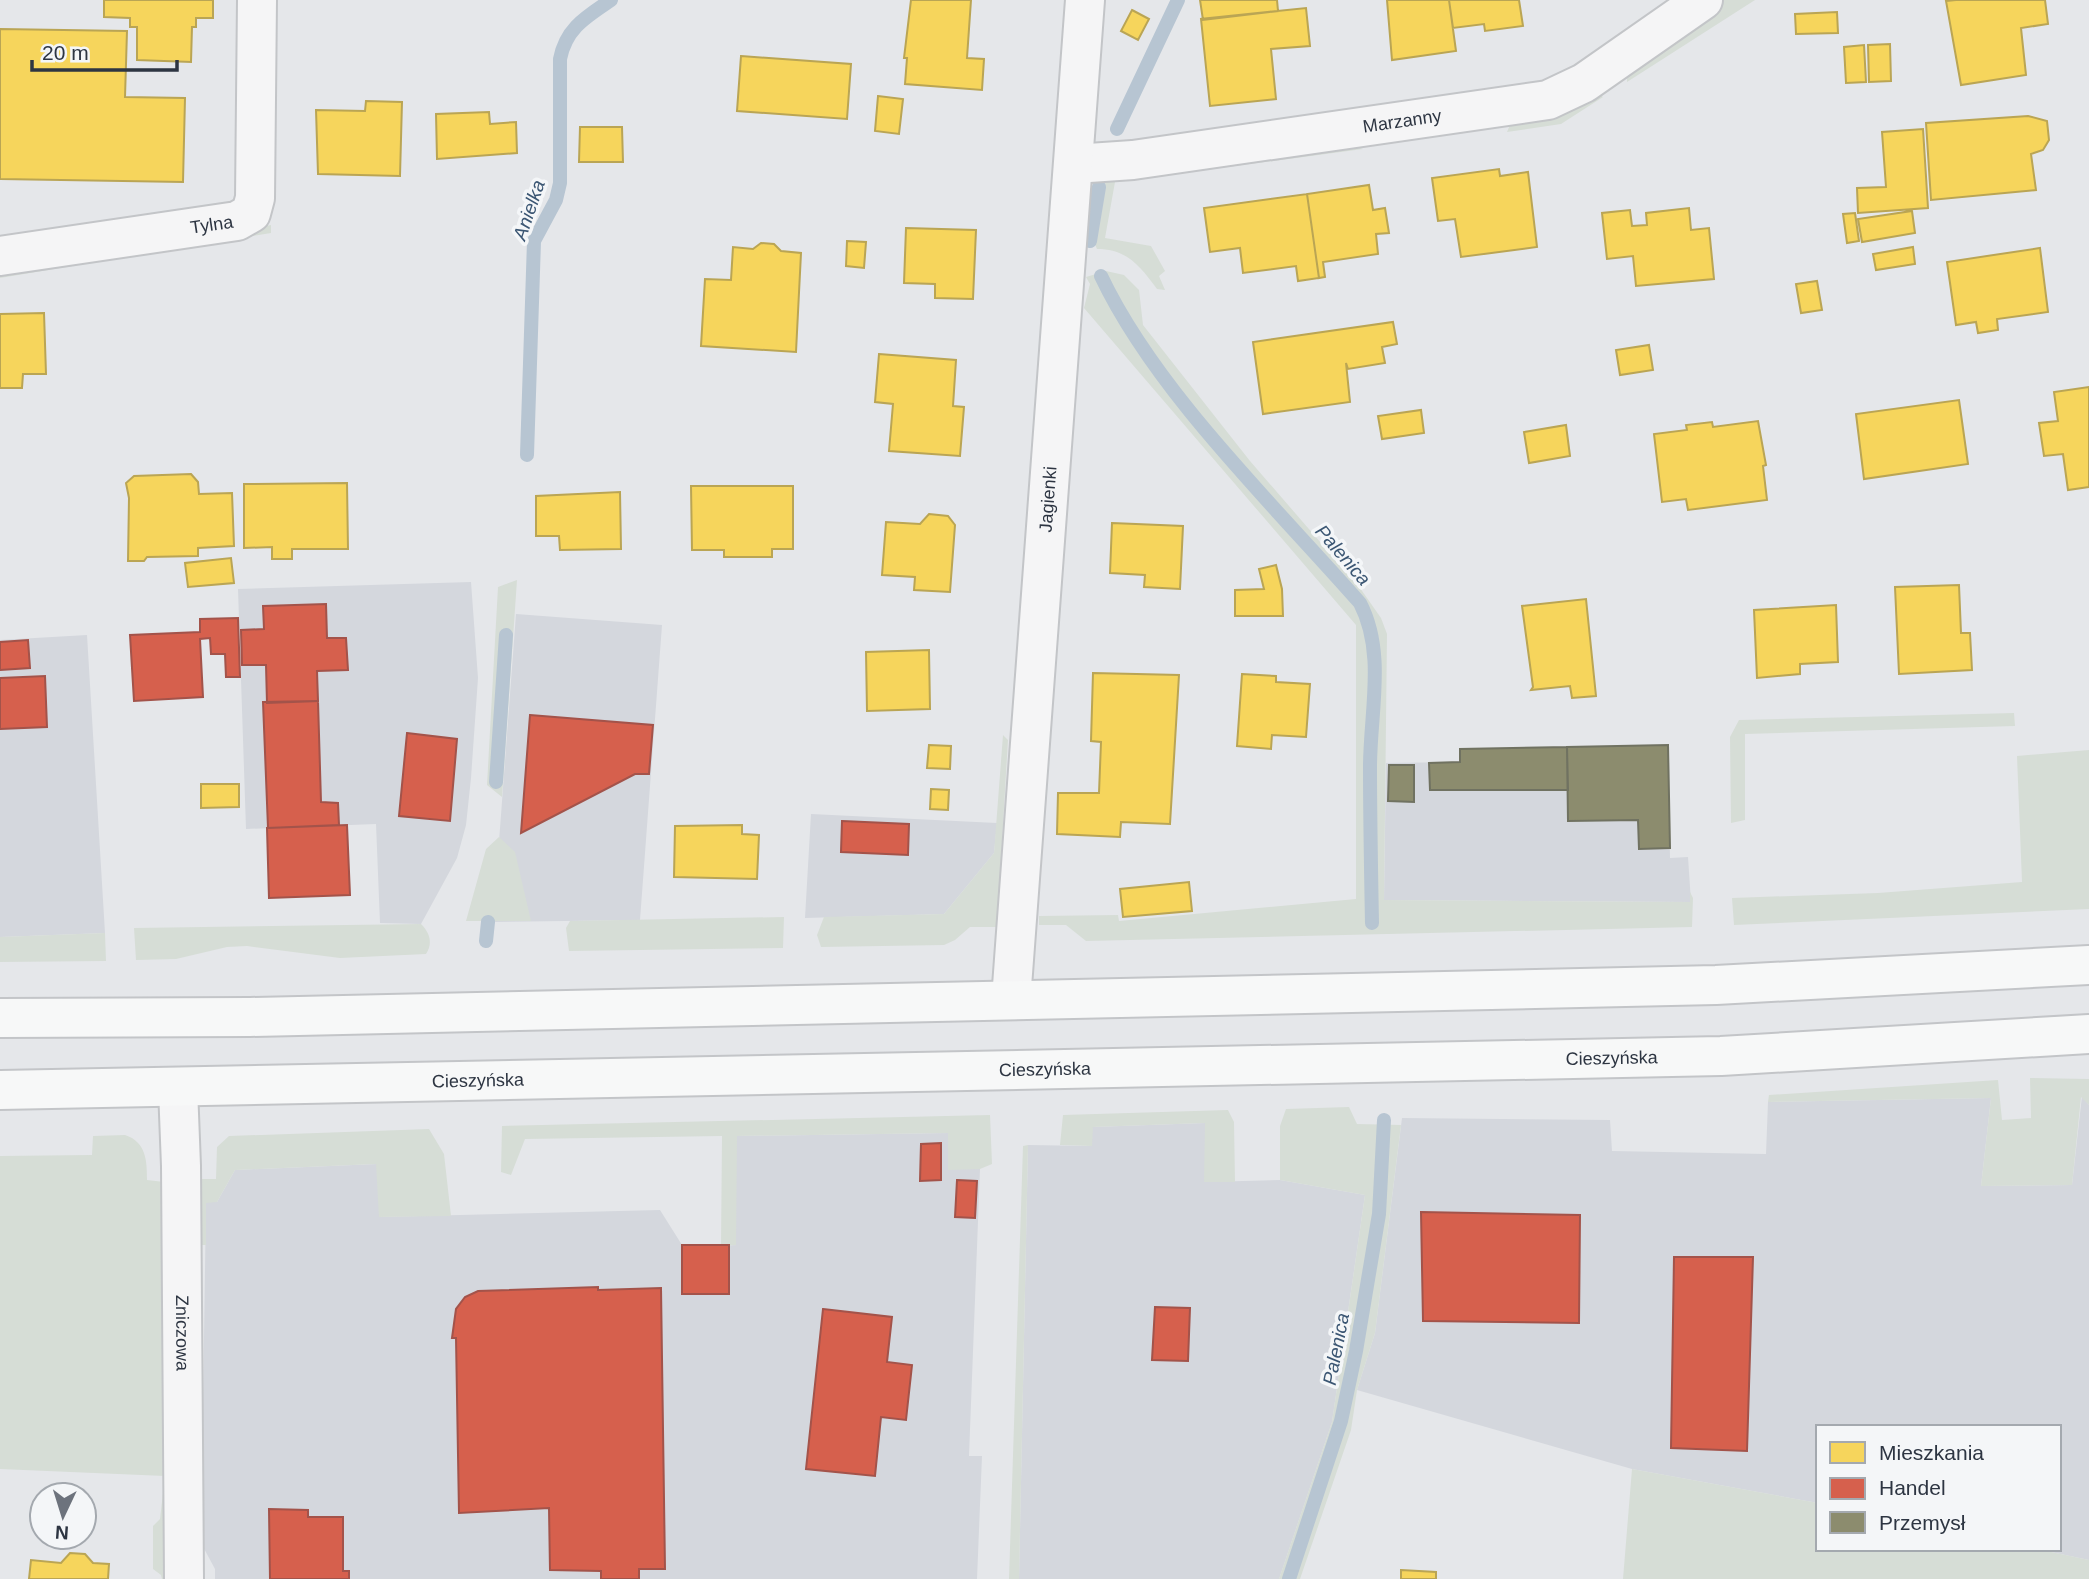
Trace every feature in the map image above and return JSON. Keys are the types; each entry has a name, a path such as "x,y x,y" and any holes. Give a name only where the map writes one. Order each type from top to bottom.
{"main road":[{"path":"0,1018 250,1017 1716,985 2089,965"},
{"name":"Cieszyńska","path":"0,1090 1720,1056 2089,1034"}],"street":[{"name":"Tylna","path":"0,256 237,222 251,213 255,198 257,0"},
{"name":"Jagienki","path":"1011,1000 1085,0"},
{"name":"Marzanny","path":"1073,164 1133,160 1538,103 1584,83 1703,0"},
{"name":"Zniczowa","path":"178,1088 184,1579"}],"shaded area":[{"path":"1723,0 1755,0 1627,82 1627,73"},
{"path":"1596,92 1603,97 1561,124 1507,132 1512,120"},
{"path":"1354,146 1363,149 1115,182 1105,238 1151,246 1165,271 1159,276 1165,290 1157,289 1132,260 1117,252 1097,249 1094,242 1103,185 1112,177"},
{"path":"271,225 271,233 0,278 0,270 153,249"},
{"path":"1106,271 1124,275 1139,290 1143,325 1250,461 1360,588 1381,618 1387,634 1384,900 1690,902 1690,892 1693,898 1692,927 1086,941 1066,925 1039,925 1039,916 1118,915 1119,921 1356,899 1356,625 1084,308 1090,284 1086,277"},
{"path":"517,580 502,797 487,785 498,587"},
{"path":"471,582 478,678 466,825 457,858 421,924 380,923 376,824 246,829 238,589"},
{"path":"516,614 662,625 640,920 493,922"},
{"path":"87,635 105,933 0,937 0,640"},
{"path":"2014,713 2015,726 1745,734 1745,820 1731,823 1730,737 1739,720"},
{"path":"1003,735 1008,740 997,927 970,927 955,940 944,945 821,947 817,935 824,917 944,914 994,853"},
{"path":"1668,745 1670,858 1688,857 1691,902 1384,900 1386,763 1459,762 1460,749"},
{"path":"2089,750 2089,909 1734,925 1732,898 1878,893 2022,882 2017,756"},
{"path":"811,814 997,823 994,853 944,914 805,918"},
{"path":"499,837 515,852 531,921 466,921 486,849"},
{"path":"784,917 783,948 569,951 566,928 570,921"},
{"path":"421,924 430,938 426,954 340,958 247,946 227,947 176,959 136,960 134,928"},
{"path":"105,933 106,961 0,962 0,937"},
{"path":"2030,1078 2089,1079 2089,1105 2081,1097 2072,1185 1981,1186 1991,1098 1768,1102 1769,1095 1998,1080 2002,1120 2031,1118"},
{"path":"2082,1096 2089,1105 2089,1560 2046,1551 2061,1551 2061,1425 1816,1425 1816,1503 1632,1469 1357,1390 1375,1333 1402,1118 1610,1120 1612,1151 1766,1154 1768,1102 1991,1098 1981,1186 2072,1185"},
{"path":"1349,1107 1357,1124 1401,1125 1375,1333 1357,1390 1351,1430 1300,1579 1279,1579 1332,1422 1365,1195 1280,1180 1280,1126 1286,1109"},
{"path":"1228,1110 1234,1122 1235,1182 1204,1182 1205,1123 1093,1127 1092,1146 1060,1145 1063,1115"},
{"path":"990,1115 992,1164 980,1169 948,1170 948,1133 737,1136 736,1245 721,1246 722,1136 525,1139 511,1175 501,1172 502,1126"},
{"path":"1205,1123 1205,1182 1280,1180 1365,1195 1332,1422 1279,1579 1019,1579 1028,1145 1091,1146 1092,1127"},
{"path":"429,1129 444,1154 451,1216 379,1217 376,1164 235,1170 217,1202 206,1203 206,1245 196,1245 199,1179 216,1179 217,1147 229,1136"},
{"path":"948,1133 948,1169 980,1169 969,1456 982,1456 977,1579 215,1579 215,1569 201,1543 206,1202 217,1202 235,1170 377,1164 380,1217 660,1210 682,1245 721,1246 736,1245 736,1136"},
{"path":"125,1135 137,1142 144,1153 147,1180 164,1182 170,1579 162,1579 153,1569 153,1526 160,1519 165,1476 0,1469 0,1156 92,1155 93,1136"},
{"path":"1028,1145 1019,1579 1009,1579 1023,1146"},
{"path":"1632,1469 1816,1503 1816,1551 2046,1551 2089,1560 2089,1579 1623,1579"}],"building: Mieszkania":[{"path":"104,0 213,0 213,18 196,18 196,27 192,27 191,62 137,60 137,27 130,27 130,18 104,17"},
{"path":"911,0 971,0 967,58 984,59 982,90 905,84 907,58 904,58"},
{"path":"1200,0 1277,0 1278,11 1203,20"},
{"path":"1387,0 1449,0 1456,51 1392,60"},
{"path":"1449,0 1519,0 1523,26 1485,31 1484,24 1453,28"},
{"path":"2045,0 2048,24 2021,28 2026,75 1961,85 1946,1"},
{"path":"1306,8 1310,46 1271,49 1276,99 1210,106 1201,19"},
{"path":"1132,10 1149,19 1138,40 1121,31"},
{"path":"1837,12 1838,33 1796,34 1795,14"},
{"path":"0,29 127,31 125,97 185,98 183,182 0,179"},
{"path":"1890,44 1891,81 1869,82 1868,45"},
{"path":"1864,45 1866,82 1846,83 1844,47"},
{"path":"741,56 851,64 847,119 737,111"},
{"path":"878,96 903,99 899,134 875,131"},
{"path":"366,101 402,102 400,176 318,174 316,110 365,111"},
{"path":"489,112 490,124 516,122 517,153 437,159 436,114"},
{"path":"2028,116 2047,121 2049,140 2043,150 2031,154 2036,190 1931,200 1926,123"},
{"path":"580,127 622,127 623,162 579,162"},
{"path":"1923,129 1928,208 1858,213 1857,188 1886,187 1882,132"},
{"path":"1499,169 1500,176 1528,172 1537,247 1461,257 1455,219 1438,221 1432,178"},
{"path":"1369,185 1373,210 1385,208 1389,233 1376,234 1378,254 1323,262 1325,277 1319,278 1307,194"},
{"path":"1307,194 1319,278 1298,281 1296,266 1243,273 1240,248 1210,252 1204,208"},
{"path":"1689,208 1691,230 1709,228 1714,279 1636,286 1633,256 1607,259 1602,213 1630,210 1632,226 1647,225 1646,213"},
{"path":"1912,211 1915,233 1862,242 1858,219"},
{"path":"1855,213 1859,241 1847,243 1843,214"},
{"path":"906,228 976,230 973,299 935,298 935,284 904,283"},
{"path":"847,241 866,242 864,268 846,266"},
{"path":"761,243 774,244 781,251 801,253 796,352 701,346 705,279 731,280 733,247 753,249"},
{"path":"1913,247 1915,264 1876,270 1873,254"},
{"path":"2040,248 2048,312 1997,319 1998,330 1978,333 1976,322 1956,325 1947,262"},
{"path":"1817,281 1822,310 1801,313 1796,284"},
{"path":"44,313 46,374 23,374 22,388 0,388 0,314"},
{"path":"1393,322 1397,344 1382,347 1385,363 1348,369 1346,363 1350,402 1263,414 1253,342"},
{"path":"1649,345 1653,370 1620,375 1616,350"},
{"path":"879,354 956,360 953,406 964,407 960,456 889,451 893,404 875,402"},
{"path":"2089,387 2089,487 2068,490 2063,454 2044,456 2039,423 2058,421 2054,392"},
{"path":"1959,400 1968,464 1864,479 1856,414"},
{"path":"1421,410 1424,433 1382,439 1378,416"},
{"path":"1758,421 1766,465 1763,466 1767,500 1688,510 1686,499 1662,502 1654,434 1687,430 1686,425 1712,422 1713,427"},
{"path":"1566,425 1570,456 1529,463 1524,432"},
{"path":"191,474 198,482 199,494 232,493 234,546 198,548 198,556 147,557 144,561 128,561 129,498 126,483 134,476"},
{"path":"347,483 348,549 292,549 292,559 272,559 272,547 244,548 244,484"},
{"path":"691,486 793,486 793,549 772,549 772,557 724,557 724,550 692,550"},
{"path":"620,492 621,549 560,550 559,536 536,536 536,496"},
{"path":"929,514 948,516 955,525 950,592 914,590 915,577 882,575 886,522 920,524"},
{"path":"1112,523 1183,526 1180,589 1144,587 1145,575 1110,573"},
{"path":"231,558 234,583 188,587 185,563"},
{"path":"1276,565 1282,589 1283,616 1235,616 1235,590 1264,589 1259,569"},
{"path":"1959,585 1961,633 1970,633 1972,670 1899,674 1895,587"},
{"path":"1586,599 1596,696 1572,698 1570,686 1531,690 1533,687 1522,606"},
{"path":"1836,605 1838,662 1800,664 1800,674 1757,678 1754,610"},
{"path":"929,650 930,709 867,711 866,652"},
{"path":"1093,673 1179,675 1170,824 1121,822 1120,837 1057,834 1058,793 1099,793 1101,742 1091,741"},
{"path":"1242,674 1276,676 1276,682 1310,684 1306,737 1272,735 1271,749 1237,746"},
{"path":"929,745 951,746 950,769 927,768"},
{"path":"201,784 239,784 239,807 201,808"},
{"path":"931,789 949,790 948,810 930,809"},
{"path":"742,825 742,834 759,835 757,879 674,877 675,826"},
{"path":"1189,882 1192,911 1123,917 1120,889"},
{"path":"70,1553 85,1554 93,1563 109,1564 108,1579 29,1579 31,1560 61,1563"},
{"path":"1401,1570 1436,1572 1436,1579 1401,1579"}],"building: Handel":[{"path":"326,604 327,638 346,638 348,670 317,671 318,701 267,703 266,665 242,665 241,630 264,629 263,606"},
{"path":"238,618 240,677 226,677 225,654 211,654 210,638 200,639 203,697 134,701 130,635 200,632 200,619"},
{"path":"28,640 30,668 0,670 0,642"},
{"path":"45,676 47,727 0,729 0,678"},
{"path":"318,701 321,802 338,803 339,825 268,828 263,702"},
{"path":"530,715 653,725 649,774 635,774 521,833"},
{"path":"407,733 457,739 450,821 399,816"},
{"path":"842,821 909,824 908,855 841,852"},
{"path":"347,825 350,895 269,898 267,828"},
{"path":"941,1143 941,1180 920,1181 921,1144"},
{"path":"957,1180 977,1181 975,1218 955,1217"},
{"path":"1421,1212 1580,1215 1579,1323 1423,1321"},
{"path":"682,1245 729,1245 729,1294 682,1294"},
{"path":"1674,1257 1753,1257 1747,1451 1671,1448"},
{"path":"598,1287 598,1290 661,1288 665,1569 639,1569 639,1579 601,1579 601,1571 550,1570 549,1508 459,1513 456,1338 452,1338 456,1309 465,1297 478,1291"},
{"path":"1155,1307 1190,1308 1188,1361 1152,1360"},
{"path":"823,1309 892,1317 887,1362 912,1365 906,1420 881,1417 875,1476 806,1469"},
{"path":"269,1509 308,1510 308,1517 343,1517 343,1571 349,1571 349,1579 270,1579"}],"building: Przemysł":[{"path":"1668,745 1670,848 1639,849 1638,820 1568,821 1567,747"},
{"path":"1567,747 1568,790 1430,790 1429,763 1460,762 1460,749"},
{"path":"1389,765 1414,765 1414,802 1388,801"}],"waterway":[{"name":"Anielka","path":"527,455 534,241 556,200 560,183 560,59 567,39 578,24 611,0"},
{"name":"Palenica","path":"1117,129 1178,0"},
{"name":"Palenica","path":"1090,241 1099,187"},
{"name":"Palenica","path":"1101,276 1124,319 1185,405 1219,447 1360,603 1368,622 1375,662 1370,767 1372,923"},
{"name":"Anielka","path":"496,782 506,635"},
{"name":"Anielka","path":"486,941 488,922"},
{"name":"Palenica","path":"1289,1579 1341,1421 1356,1351 1379,1214 1384,1120"}]}
